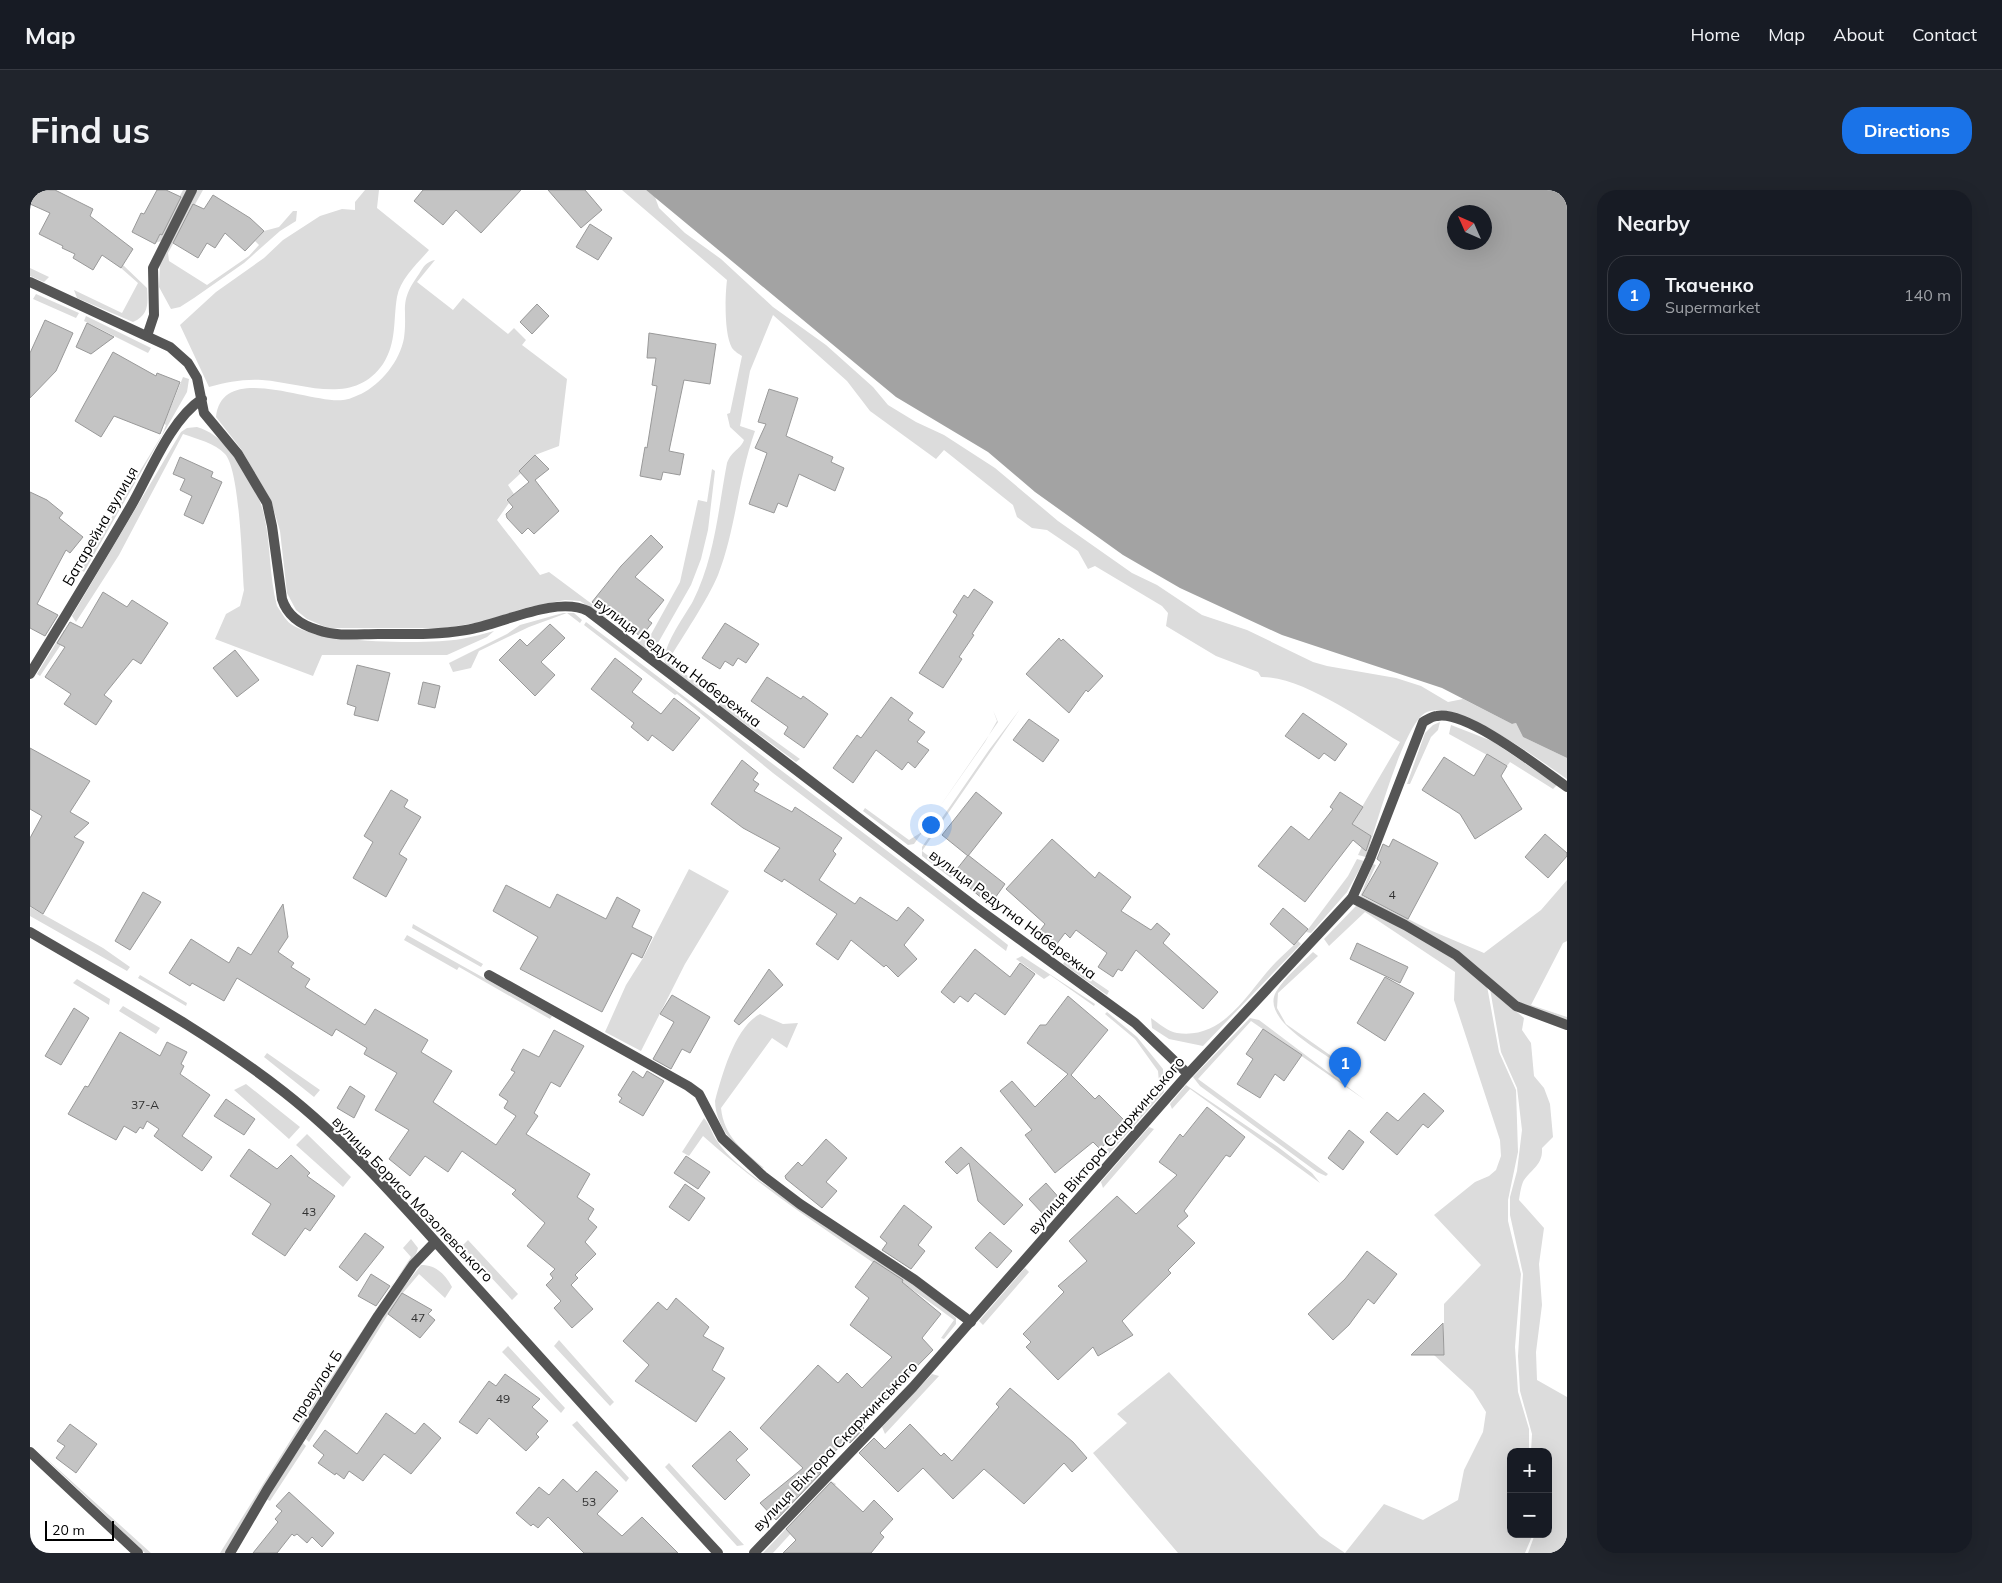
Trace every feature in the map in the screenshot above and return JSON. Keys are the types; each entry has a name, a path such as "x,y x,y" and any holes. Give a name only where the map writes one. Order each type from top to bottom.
{"street":[{"path":"147,336 154,315 153,268 192,190"},
{"name":"вулиця Редутна Набережна","path":"30,282 170,347 188,363 197,378 204,413 238,454 267,503 282,599 286,611 297,620 318,630 341,634 428,634 466,630 568,605 588,611 974,906 1135,1023 1188,1074"},
{"name":"Батарейна вулиця","path":"30,674 179,421 190,406 202,399"},
{"name":"вулиця Віктора Скаржинського","path":"754,1553 913,1387 1188,1074 1352,898 1370,859 1423,722 1438,715 1456,718 1498,739 1567,787"},
{"path":"1352,898 1405,925 1456,955 1516,1006 1567,1025"},
{"name":"вулиця Бориса Мозолевського","path":"30,932 207,1038 285,1093 353,1155 436,1242 718,1553"},
{"path":"489,975 688,1086 699,1094 722,1138 763,1176 800,1204 915,1280 971,1322"},
{"name":"провулок Б","path":"230,1553 267,1490 378,1316 413,1265 436,1242"},
{"path":"30,1452 138,1553"}],"shaded area":[{"path":"183,190 187,190 161,241 155,243"},
{"path":"197,190 203,190 168,253 169,261 207,285 249,256 259,245 255,241 264,231 279,227 293,211 297,211 296,221 280,231 244,263 180,307 171,309 159,287 160,263"},
{"path":"365,190 379,190 377,208 429,250 410,272 399,290 393,339 383,364 371,377 357,385 343,389 311,388 262,380 235,381 209,387 180,325 216,292 264,258 283,240 320,216 342,209 355,210 355,202"},
{"path":"622,190 646,190 655,197 659,208 685,233 721,259 773,307 826,345 873,387 888,405 916,422 944,435 995,468 1058,521 1132,573 1157,585 1202,615 1247,630 1313,662 1396,678 1421,686 1448,702 1463,699 1512,724 1516,723 1523,737 1567,758 1567,779 1519,746 1476,722 1456,714 1438,710 1425,713 1408,737 1399,757 1366,857 1358,855 1368,834 1352,824 1400,742 1314,692 1295,684 1261,677 1258,672 1216,656 1166,626 1168,613 1162,606 1095,566 1088,569 1078,551 1047,530 1032,528 1017,517 1013,505 944,450 936,459 870,411 847,381 773,315 750,371 740,426 755,431 749,449 724,558 708,596 668,661 705,689 702,693 666,667 665,660 669,643 693,601 706,567 715,533 727,463 731,455 741,446 744,440 730,427 727,414 730,413 742,356 732,348 729,342 726,325 727,280"},
{"path":"646,190 1567,190 1567,758 1523,737 1516,723 1512,724 1442,688 1282,635 1180,588 1123,555 1035,492 988,452 896,397"},
{"path":"435,260 417,282 453,310 463,298 508,334 514,328 526,340 522,345 567,379 559,446 535,455 519,471 521,473 508,485 514,494 506,500 509,503 497,520 540,575 549,572 608,616 606,618 580,601 565,600 529,607 481,622 445,628 328,628 307,619 296,610 287,593 280,531 271,501 241,449 216,417 222,400 234,391 250,388 269,389 328,400 347,399 368,390 382,378 394,363 404,338 405,306 408,292 424,267 429,262"},
{"path":"123,265 147,288 145,312 133,322 77,298 74,290 122,313 138,283 121,268"},
{"path":"30,268 49,277 44,282 30,276"},
{"path":"36,294 79,313 76,318 33,299"},
{"path":"86,316 151,348 148,353 84,321"},
{"path":"183,377 189,379 187,392 84,572 80,569 162,435 166,425 164,424"},
{"path":"197,427 220,440 230,450 240,462 255,489 264,515 277,606 291,624 308,632 327,636 401,642 445,641 494,631 487,637 447,655 322,655 313,676 215,639 226,614 240,606 244,590 237,497 230,463 225,454 211,444 183,434 119,555 76,622 72,616 181,432 187,428"},
{"path":"712,469 715,471 708,530 701,559 691,585 658,643 654,648 642,649 635,643 637,640 649,638 680,582 698,500 707,502"},
{"path":"567,613 529,627 479,651 471,668 453,672 449,663 507,634 520,625"},
{"path":"567,613 574,613 582,620 580,623"},
{"path":"586,622 928,882 1008,945 1006,951 773,773 677,694 675,695 584,625"},
{"path":"64,630 68,634 40,676 37,674"},
{"path":"717,699 800,759 796,762 715,702"},
{"path":"1020,709 922,851 922,847 989,750"},
{"path":"1440,722 1438,730 1431,737 1410,784 1407,784 1425,733 1433,725"},
{"path":"1451,725 1492,741 1557,785 1553,789 1510,762 1507,766 1449,734"},
{"path":"989,735 985,742 938,809"},
{"path":"865,808 909,840 922,832 938,809 914,844 908,845 863,811"},
{"path":"922,851 954,876 951,878 922,856"},
{"path":"1357,859 1364,861 1347,892 1311,933 1306,932 1348,876"},
{"path":"1373,864 1376,865 1362,896 1432,931 1484,953 1541,910 1567,880 1567,941 1563,943 1531,1005 1567,1017 1567,1021 1524,1005 1360,897"},
{"path":"689,869 729,891 685,964 641,1051 605,1032 626,985 643,958"},
{"path":"1356,906 1362,906 1421,938 1461,964 1487,986 1499,1052 1516,1090 1518,1152 1508,1200 1508,1221 1521,1274 1515,1347 1518,1392 1529,1429 1529,1448 1507,1448 1507,1538 1531,1538 1525,1553 1345,1553 1384,1504 1423,1520 1458,1500 1464,1470 1483,1432 1486,1412 1473,1391 1434,1355 1444,1355 1444,1304 1481,1265 1434,1215 1475,1182 1489,1176 1496,1170 1501,1156 1500,1140 1454,1000 1455,972 1365,912 1329,946 1324,939"},
{"path":"30,907 103,948 130,967 127,971 30,916"},
{"path":"413,924 483,964 481,967 412,928"},
{"path":"407,935 552,1016 550,1019 459,967 457,970 404,940"},
{"path":"1298,941 1301,944 1203,1046 1169,1039 1152,1028 1151,1018 1167,1029 1177,1033 1194,1033 1209,1029 1234,1011 1276,962"},
{"path":"1313,952 1318,956 1278,993 1277,1008 1286,1024 1337,1060 1334,1061 1304,1040 1283,1022 1276,1012 1273,1002 1276,992 1283,982"},
{"path":"1022,956 1095,1004 1094,1006 1050,975 1044,979 1016,959"},
{"path":"1065,961 1109,991 1107,995 1063,964"},
{"path":"140,975 187,1003 186,1006 138,978"},
{"path":"77,979 110,999 109,1005 73,983"},
{"path":"1490,989 1524,1018 1522,1030 1531,1043 1534,1076 1544,1088 1550,1104 1553,1137 1542,1148 1541,1158 1537,1166 1524,1180 1519,1200 1544,1228 1539,1264 1542,1305 1536,1352 1537,1380 1567,1397 1567,1548 1563,1553 1528,1553 1534,1538 1552,1538 1552,1448 1531,1448 1532,1434 1520,1391 1518,1356 1523,1274 1510,1215 1510,1197 1517,1171 1522,1130 1517,1088 1501,1052"},
{"path":"123,1006 160,1028 156,1034 119,1011"},
{"path":"1107,1012 1137,1037 1163,1069 1164,1092 1108,1155 1103,1154 1154,1096 1159,1082 1158,1071 1135,1039 1105,1014"},
{"path":"760,1014 783,1024 798,1023 787,1048 772,1038 721,1108 730,1135 742,1149 764,1168 758,1166 729,1138 719,1121 715,1101 721,1078 737,1040 743,1029"},
{"path":"1250,1018 1259,1020 1365,1100 1251,1021 1198,1079 1328,1174 1326,1176 1317,1172 1200,1086 1193,1077"},
{"path":"267,1053 320,1090 314,1097 264,1057"},
{"path":"246,1084 300,1127 289,1139 234,1090"},
{"path":"1186,1085 1278,1147 1312,1173 1320,1183 1190,1089 1172,1109 1170,1104"},
{"path":"704,1118 723,1149 745,1170 799,1209 914,1285 956,1318 956,1324 944,1339 941,1338 954,1320 795,1209 764,1186 703,1136 689,1156 682,1152"},
{"path":"1149,1127 1154,1129 1103,1188 1101,1182"},
{"path":"307,1134 351,1177 343,1187 296,1145"},
{"path":"411,1239 418,1248 416,1254 395,1281 411,1257 403,1248"},
{"path":"468,1240 518,1294 512,1300 462,1246"},
{"path":"421,1265 426,1265 439,1271 452,1287 445,1298 419,1274 397,1300 309,1442 306,1439 393,1301"},
{"path":"1025,1268 1029,1272 983,1325 979,1321"},
{"path":"385,1296 225,1553 220,1553 305,1417"},
{"path":"559,1340 614,1402 610,1406 554,1346"},
{"path":"508,1346 565,1408 561,1413 502,1352"},
{"path":"1169,1372 1320,1536 1345,1553 1178,1553 1093,1453 1127,1423 1117,1414"},
{"path":"932,1374 939,1376 885,1434 882,1427"},
{"path":"577,1421 629,1478 626,1482 572,1425"},
{"path":"303,1443 306,1446 270,1501 266,1499"},
{"path":"38,1451 151,1553 145,1553"},
{"path":"669,1463 744,1545 737,1546 665,1467"},
{"path":"831,1481 836,1484 773,1553 763,1553"}],"building":[{"path":"30,190 55,190 93,209 90,216 133,249 121,268 102,255 93,270 73,258 75,254 62,248 63,246 39,234 50,213 30,204"},
{"path":"157,190 166,190 181,197 162,235 160,234 155,244 132,232 141,213 144,214"},
{"path":"423,190 521,190 481,233 456,210 443,225 414,201"},
{"path":"548,190 585,190 602,210 581,228"},
{"path":"213,195 250,218 264,231 245,251 225,233 215,248 207,243 198,258 173,243 193,204 204,209"},
{"path":"590,224 612,238 598,260 576,247"},
{"path":"537,304 549,316 532,334 520,322"},
{"path":"45,320 73,333 56,371 30,398 30,353"},
{"path":"87,323 114,337 91,354 76,347"},
{"path":"649,333 716,344 710,384 684,380 669,451 684,454 680,475 663,472 661,480 640,476 645,447 647,448 657,386 652,385 656,358 647,358"},
{"path":"113,352 156,376 157,373 180,382 160,434 114,416 101,437 75,421"},
{"path":"769,389 798,398 786,436 833,457 831,462 844,468 835,491 799,474 787,507 778,503 774,513 749,504 767,453 755,448 766,424 758,422"},
{"path":"535,455 549,469 535,480 559,511 534,534 528,528 522,534 507,518 506,514 513,507 507,500 529,482 519,471"},
{"path":"180,457 213,472 211,477 222,482 203,524 184,515 192,496 180,490 185,479 173,474"},
{"path":"30,492 47,500 63,513 59,518 83,537 70,553 66,550 37,604 58,615 45,636 30,628"},
{"path":"651,535 663,547 635,577 664,600 648,620 652,623 641,637 620,620 622,618 607,606 602,612 592,602 621,566"},
{"path":"974,589 993,602 972,634 974,635 959,657 962,659 943,688 919,673 957,615 953,612 964,595 968,598"},
{"path":"103,592 127,607 132,600 168,623 141,664 133,659 104,695 112,701 96,725 64,704 71,694 45,677 65,647 57,643 70,622 82,628"},
{"path":"725,623 759,644 746,663 738,658 733,666 725,661 720,669 702,658"},
{"path":"550,624 565,638 541,662 555,675 535,696 499,660 520,639 527,646"},
{"path":"1059,638 1061,641 1063,639 1103,676 1088,692 1086,690 1069,713 1026,674"},
{"path":"235,650 259,680 237,697 213,668"},
{"path":"615,658 642,679 632,692 661,714 674,698 700,718 673,751 652,735 648,741 631,727 634,723 591,689"},
{"path":"357,665 390,673 378,721 354,715 356,707 347,704"},
{"path":"767,677 801,699 803,696 828,714 804,748 784,734 788,727 751,701"},
{"path":"423,682 440,686 435,708 418,704"},
{"path":"891,697 913,713 908,720 925,732 917,742 929,750 915,768 908,762 902,770 876,750 853,783 833,768 857,735 861,738"},
{"path":"1303,713 1347,744 1335,761 1324,753 1319,759 1285,736"},
{"path":"1029,719 1059,740 1043,762 1013,740"},
{"path":"30,748 90,781 70,812 89,823 74,837 84,842 43,914 30,906 30,838 42,816 30,809"},
{"path":"1487,754 1507,766 1501,776 1522,809 1475,839 1460,814 1422,790 1444,757 1474,776"},
{"path":"742,760 758,773 753,780 759,784 754,791 792,812 795,807 842,838 833,851 836,854 819,880 855,904 860,897 897,921 908,907 924,920 904,945 917,959 898,977 886,965 884,967 851,940 838,960 816,944 837,914 784,879 782,882 764,871 780,848 743,828 711,804"},
{"path":"391,790 408,800 404,807 421,817 399,854 407,859 386,897 353,878 373,842 364,836"},
{"path":"976,792 1002,813 968,856 942,835"},
{"path":"1340,792 1363,807 1352,824 1371,836 1366,851 1353,840 1305,902 1258,866 1291,826 1309,840 1333,809 1330,807"},
{"path":"1545,834 1567,853 1567,856 1548,878 1525,857"},
{"path":"1052,839 1095,878 1099,872 1131,897 1121,911 1151,930 1157,923 1170,934 1163,943 1218,992 1203,1009 1136,950 1122,971 1118,969 1113,977 1098,967 1107,953 1076,930 1070,938 1065,933 1056,945 1039,932 1045,924 1006,889"},
{"path":"1393,839 1438,863 1408,919 1362,895 1381,862 1377,859 1383,844 1389,847"},
{"path":"968,855 1005,884 990,905 953,874"},
{"path":"506,885 550,908 557,894 606,919 617,897 640,910 632,927 652,937 642,958 632,953 602,1012 520,969 538,937 493,911"},
{"path":"143,892 161,902 130,950 115,941"},
{"path":"283,904 288,937 278,952 294,963 291,967 310,979 305,987 365,1025 375,1009 428,1040 421,1052 452,1071 433,1102 496,1145 516,1116 504,1108 508,1101 499,1095 515,1072 511,1070 523,1049 539,1057 554,1030 584,1046 560,1087 551,1082 534,1113 538,1116 526,1134 590,1174 577,1197 594,1209 588,1219 597,1227 585,1242 596,1254 575,1275 578,1278 571,1285 593,1309 572,1328 554,1308 561,1301 546,1285 553,1278 550,1274 555,1269 527,1246 545,1223 512,1194 516,1190 462,1151 448,1172 425,1156 410,1176 389,1159 409,1130 375,1110 397,1073 364,1054 367,1048 336,1029 332,1036 237,978 224,1001 192,983 190,986 169,973 191,939 229,963 238,947 251,955"},
{"path":"1283,908 1308,929 1294,945 1270,924"},
{"path":"1357,943 1408,967 1400,983 1350,959"},
{"path":"975,949 1010,977 1020,963 1035,974 1005,1015 975,993 968,1002 960,996 954,1003 941,992"},
{"path":"769,969 783,985 739,1025 734,1021"},
{"path":"1385,977 1414,993 1385,1041 1357,1023"},
{"path":"672,995 710,1017 690,1053 682,1049 671,1069 653,1059 674,1022 660,1014"},
{"path":"1068,996 1108,1030 1071,1075 1095,1099 1099,1095 1127,1123 1100,1149 1093,1142 1055,1173 1025,1135 1032,1130 1000,1091 1012,1081 1035,1107 1068,1074 1027,1043 1040,1025 1046,1025"},
{"path":"74,1008 89,1018 61,1065 45,1056"},
{"path":"1263,1029 1302,1055 1284,1081 1275,1074 1260,1098 1237,1084 1253,1059 1246,1054"},
{"path":"120,1032 160,1056 167,1042 187,1052 181,1064 184,1066 180,1074 210,1095 182,1136 212,1157 202,1171 154,1136 159,1129 147,1121 143,1129 140,1127 136,1133 124,1126 116,1140 68,1114 85,1086 88,1087"},
{"path":"633,1071 643,1078 647,1071 664,1081 643,1116 619,1102 622,1098 618,1095"},
{"path":"350,1086 365,1096 354,1118 337,1108"},
{"path":"1424,1093 1444,1111 1428,1128 1423,1124 1397,1155 1370,1132 1387,1112 1398,1121"},
{"path":"226,1099 255,1119 244,1135 214,1116"},
{"path":"1207,1107 1245,1137 1230,1157 1226,1155 1184,1211 1188,1216 1177,1226 1195,1243 1168,1270 1171,1273 1122,1321 1133,1335 1098,1356 1093,1347 1058,1380 1026,1347 1031,1342 1023,1334 1064,1292 1058,1286 1087,1261 1069,1241 1117,1196 1136,1214 1177,1175 1159,1162 1180,1134 1183,1137"},
{"path":"1349,1130 1364,1142 1343,1170 1328,1158"},
{"path":"826,1139 847,1158 826,1182 837,1191 822,1208 786,1179 785,1176 798,1162 802,1166"},
{"path":"961,1147 1023,1205 1004,1225 978,1201 969,1163 957,1174 945,1162"},
{"path":"249,1149 277,1169 291,1155 310,1173 307,1176 335,1196 310,1231 305,1228 285,1256 252,1234 271,1204 230,1176"},
{"path":"686,1156 710,1172 698,1189 674,1173"},
{"path":"1046,1183 1061,1200 1045,1216 1029,1199"},
{"path":"685,1184 705,1198 689,1221 669,1207"},
{"path":"904,1205 932,1227 918,1245 925,1251 911,1269 882,1250 887,1243 880,1237"},
{"path":"990,1232 1012,1251 997,1268 975,1248"},
{"path":"365,1233 384,1247 357,1281 339,1267"},
{"path":"1367,1251 1397,1274 1374,1304 1368,1299 1349,1325 1333,1340 1308,1314 1345,1279"},
{"path":"874,1261 903,1280 902,1282 941,1314 922,1338 933,1350 860,1424 864,1428 850,1443 846,1440 817,1470 821,1473 776,1520 760,1503 803,1468 760,1428 818,1365 838,1383 847,1373 862,1388 892,1357 850,1325 869,1298 855,1287"},
{"path":"371,1274 390,1286 376,1306 358,1296"},
{"path":"402,1293 432,1310 428,1314 435,1320 420,1338 388,1314"},
{"path":"676,1298 709,1327 703,1336 724,1348 712,1370 725,1378 696,1422 635,1381 649,1365 623,1341 658,1302 667,1310"},
{"path":"1443,1323 1444,1355 1411,1355"},
{"path":"505,1374 540,1399 532,1407 548,1421 536,1434 539,1437 526,1451 489,1418 477,1434 459,1422 489,1381 496,1386"},
{"path":"1010,1388 1073,1442 1087,1458 1072,1472 1064,1463 1024,1504 984,1469 953,1499 923,1468 898,1492 859,1453 874,1438 885,1449 910,1424 941,1456 944,1453 952,1461 999,1407 996,1404"},
{"path":"386,1413 415,1434 424,1423 441,1438 411,1474 384,1454 363,1481 349,1471 344,1479 318,1463 324,1455 313,1446 325,1430 357,1454"},
{"path":"70,1424 97,1444 76,1473 56,1458 65,1446 57,1441"},
{"path":"730,1431 748,1449 736,1460 750,1475 725,1500 692,1466"},
{"path":"596,1471 618,1491 597,1514 622,1536 642,1517 678,1553 584,1553 548,1517 538,1528 533,1524 531,1526 516,1513 539,1487 549,1495 563,1479 577,1492"},
{"path":"831,1482 863,1512 874,1500 893,1519 880,1533 884,1537 871,1553 783,1553 796,1540 786,1529"},
{"path":"289,1492 334,1533 322,1547 312,1537 307,1543 297,1534 294,1536 292,1534 277,1553 253,1553 278,1522 275,1519 282,1511 276,1506"}],"place":[{"name":"Ткаченко","path":"1345,1088"}]}
